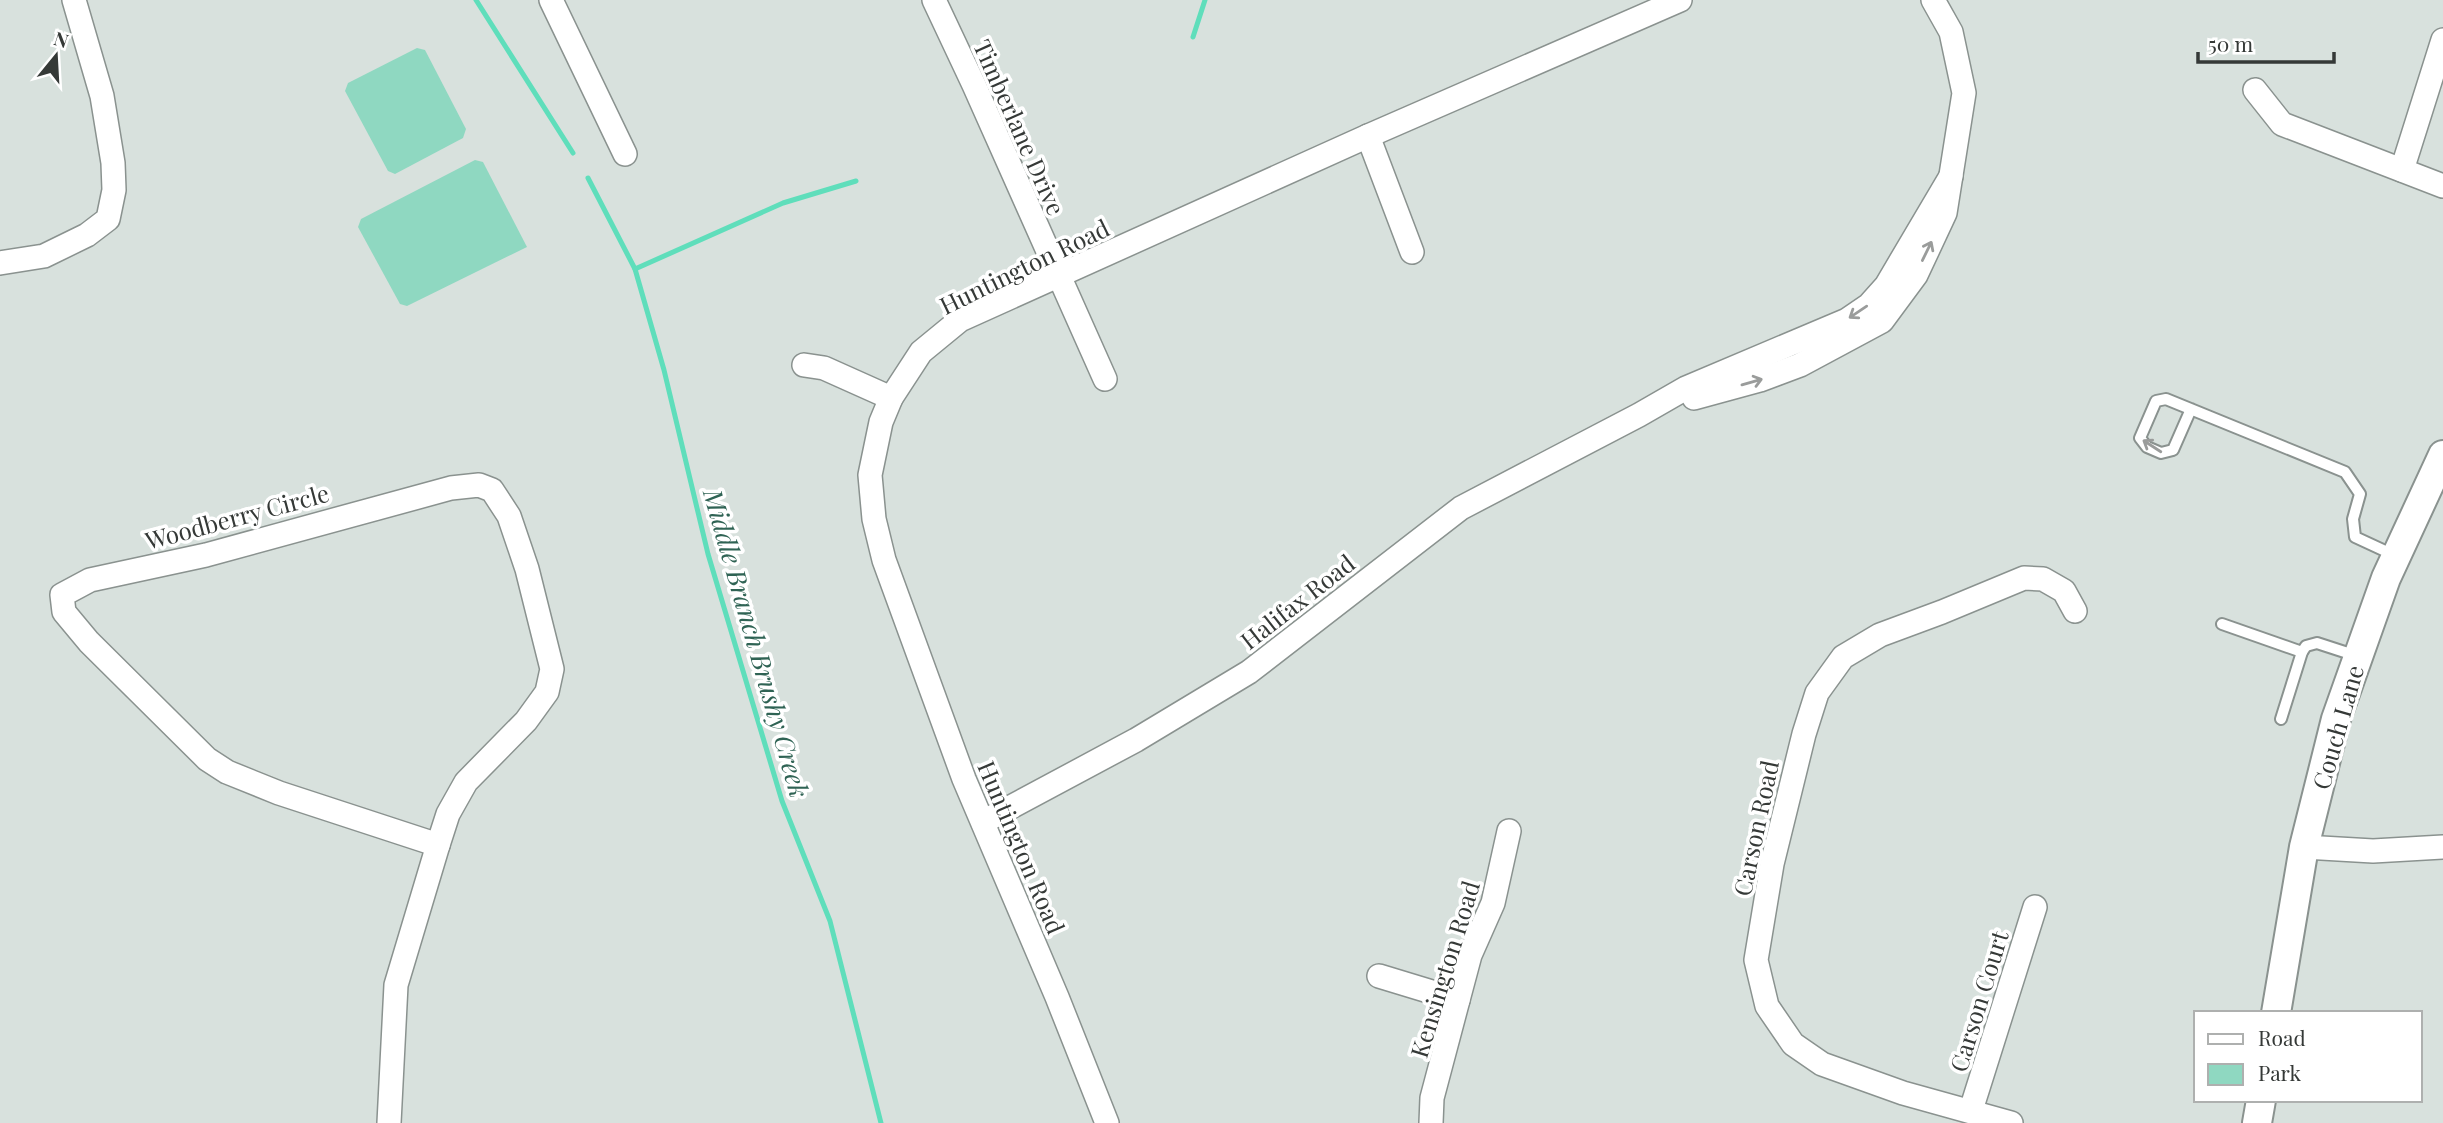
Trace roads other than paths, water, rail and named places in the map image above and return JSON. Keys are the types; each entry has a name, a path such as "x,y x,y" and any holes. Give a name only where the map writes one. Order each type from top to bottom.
{"street":[{"path":"0,263 44,256 87,235 108,219 114,190 113,163 102,96 74,0"},
{"path":"551,0 625,154"},
{"name":"Timberlane Drive","path":"934,0 1105,379"},
{"name":"Huntington Road","path":"1107,1123 1057,997 964,779 884,560 874,519 870,475 881,422 891,398 921,352 960,320 1368,136 1680,0"},
{"name":"Halifax Road","path":"983,822 1136,740 1249,672 1461,508 1640,415 1760,380 1800,365 1882,321 1916,275 1945,214 1964,93 1951,32 1933,0"},
{"path":"2402,170 2443,40"},
{"path":"2255,90 2282,124 2443,186"},
{"path":"1368,136 1412,252"},
{"path":"804,365 824,368 891,398"},
{"name":"Couch Lane","path":"2276,1011 2304,848 2336,719 2396,556 2443,455"},
{"name":"Woodberry Circle","path":"389,1123 396,985 448,814 466,782 526,721 547,692 552,669 527,569 509,516 492,490 479,485 451,488 206,555 90,580 62,595 64,612 89,642 207,759 227,772 279,793 438,845"},
{"name":"Carson Road","path":"2011,1123 1903,1093 1822,1064 1793,1044 1767,1006 1756,960 1772,864 1804,734 1816,693 1843,657 1880,635 2024,578 2043,579 2064,591 2075,611"},
{"name":"Kensington Road","path":"1431,1123 1432,1098 1470,955 1493,903 1509,831"},
{"path":"2304,848 2373,851 2443,847"},
{"name":"Carson Court","path":"1971,1110 2035,906"},
{"path":"1380,976 1458,1000"},
{"path":"2257,1123 2261,1102"}],"lane":[{"path":"2191,409 2173,450 2161,453 2147,447 2140,438 2155,401 2166,399 2191,409 2345,471 2360,494 2353,519 2355,537 2396,556"},
{"path":"2222,624 2302,652"},
{"path":"2281,719 2306,646 2317,643 2357,656"}],"waterway":[{"name":"Middle Branch Brushy Creek","path":"476,0 573,153"},
{"path":"1193,37 1205,0"},
{"name":"Middle Branch Brushy Creek","path":"588,178 635,269 664,370 708,554 782,801 830,921 881,1123"},
{"path":"635,269 783,203 856,181"}]}
